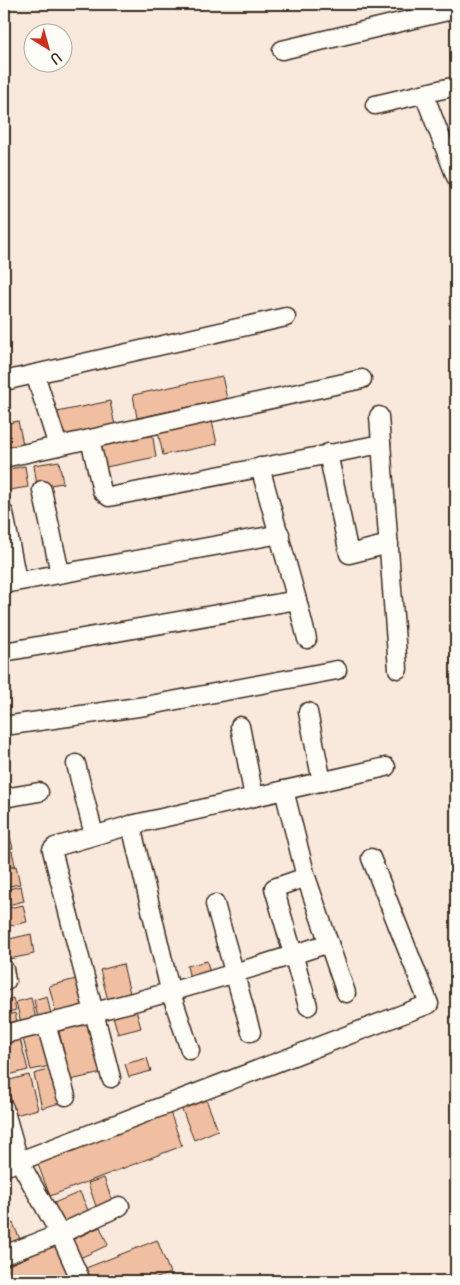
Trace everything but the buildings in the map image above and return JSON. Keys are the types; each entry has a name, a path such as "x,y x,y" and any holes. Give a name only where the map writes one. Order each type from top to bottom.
{"street":[{"path":"282,50 456,9"},
{"path":"375,105 456,86"},
{"path":"424,94 449,137 456,177"},
{"path":"4,381 286,316"},
{"path":"35,374 58,446"},
{"path":"4,458 362,379"},
{"path":"379,416 398,670"},
{"path":"90,439 102,491 109,497 381,444"},
{"path":"328,453 349,554 388,544"},
{"path":"260,467 280,534 307,639"},
{"path":"42,490 60,573"},
{"path":"4,513 10,582 280,534"},
{"path":"4,652 297,600"},
{"path":"4,726 145,706 336,670"},
{"path":"308,712 322,782"},
{"path":"240,726 254,797"},
{"path":"76,764 94,835"},
{"path":"112,1078 93,1013 52,850 59,844 131,825 386,767"},
{"path":"284,790 306,878 346,994"},
{"path":"4,798 39,792"},
{"path":"131,825 170,990 190,1050"},
{"path":"11,1164 429,1004 371,858"},
{"path":"306,878 274,888 308,1006"},
{"path":"215,904 251,1032"},
{"path":"4,1034 93,1013 170,990 235,974 329,943"},
{"path":"46,1024 66,1096"},
{"path":"4,1108 11,1164 60,1234 81,1281"},
{"path":"4,1255 60,1234 120,1206"}]}
